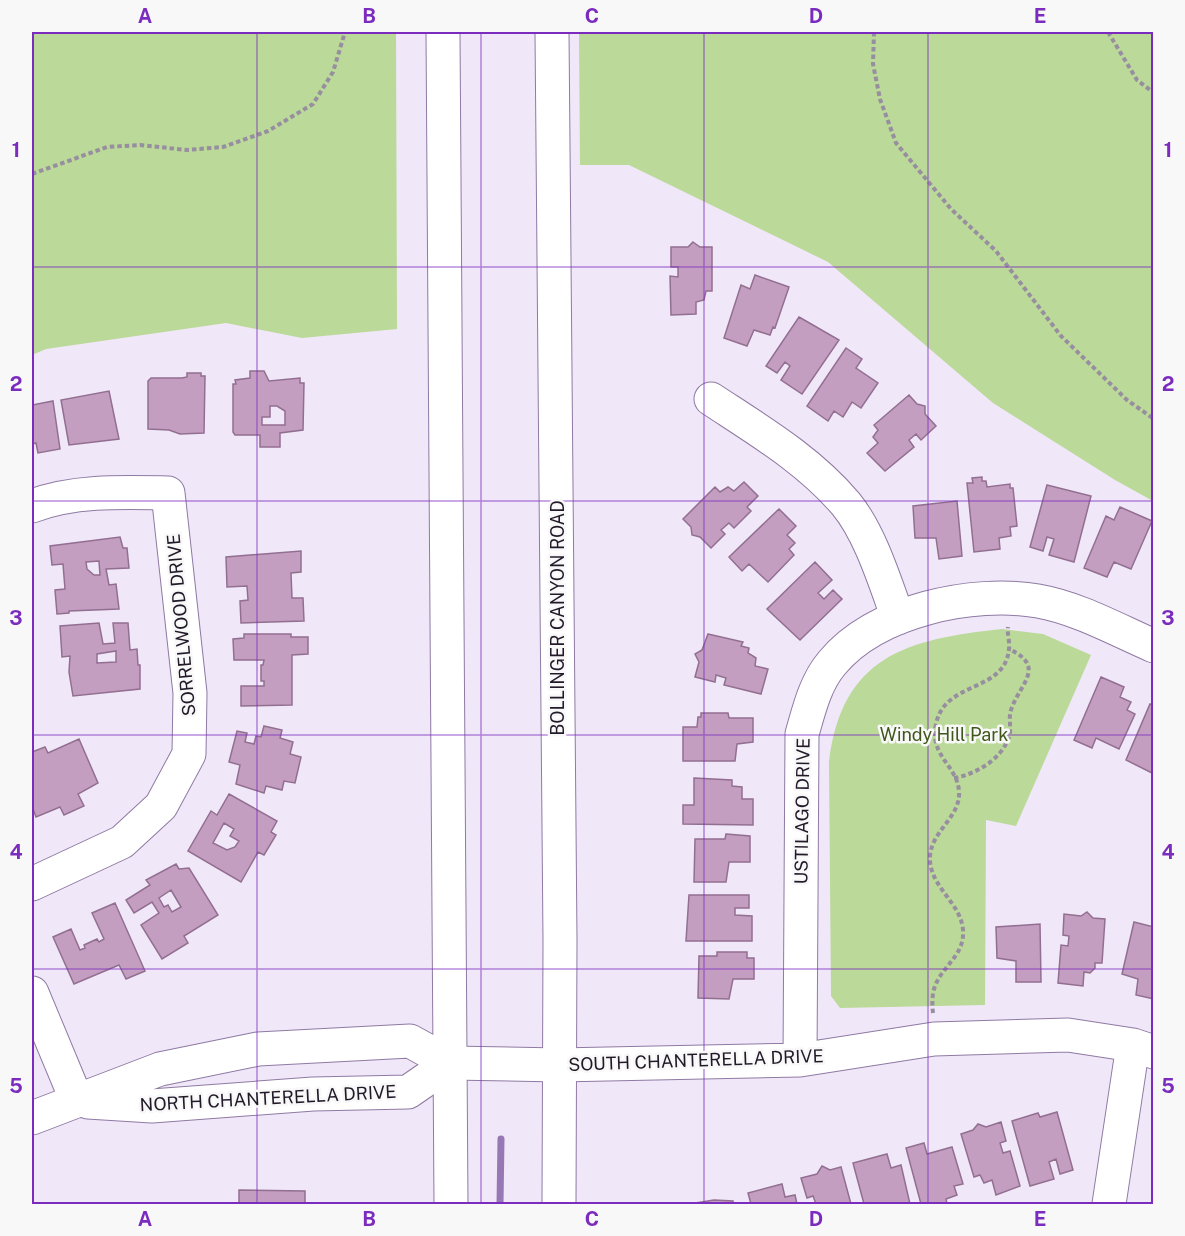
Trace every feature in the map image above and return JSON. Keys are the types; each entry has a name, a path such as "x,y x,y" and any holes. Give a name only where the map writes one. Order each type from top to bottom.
{"street":[{"path":"443,32 451,1204"},
{"name":"BOLLINGER CANYON ROAD","path":"552,32 559,1204"},
{"path":"711,399 806,465 847,505 868,542 898,618"},
{"name":"SORRELWOOD DRIVE","path":"32,506 50,499 115,492 168,493 190,693 189,754 161,806 122,842 32,884"},
{"name":"USTILAGO DRIVE","path":"800,1060 802,734 816,690 831,664 853,643 898,618 941,605 997,598 1039,602 1078,613 1154,645"},
{"path":"32,993 77,1101"},
{"name":"SOUTH CHANTERELLA DRIVE","path":"559,1065 800,1060 934,1039 1068,1035 1143,1049"},
{"name":"NORTH CHANTERELLA DRIVE","path":"32,1118 160,1069 258,1049 410,1041 450,1063 559,1065"},
{"path":"1109,1204 1143,1049"},
{"name":"NORTH CHANTERELLA DRIVE","path":"77,1101 152,1106 313,1094 408,1092 450,1063"}],"path":[{"path":"32,174 106,147 140,145 187,150 223,147 268,131 313,104 333,72 345,32"},
{"path":"874,32 873,64 880,99 896,143 951,208 996,252 1061,336 1127,400 1154,419"},
{"path":"1107,32 1137,80 1154,93"},
{"path":"934,1039 934,987 960,950 963,940 962,920 942,892 931,868 932,843 955,813 959,801 959,789 936,748 936,724 940,713 955,694 993,677 1001,669 1009,649 1009,599"},
{"path":"954,778 982,769 1007,742 1010,735 1008,721 1011,710 1028,679 1029,670 1021,654 1009,649"}],"green space":[{"path":"32,32 396,32 397,329 302,338 226,323 46,349 32,355"},
{"path":"579,32 1153,32 1153,501 1115,480 993,403 828,262 629,165 580,165"},
{"name":"Windy Hill Park","path":"1002,629 1043,634 1091,655 1016,826 986,820 985,1005 840,1008 831,996 829,762 836,726 848,698 864,676 885,660 909,648 937,639"}],"building":[{"path":"693,242 700,247 712,247 712,291 706,291 704,300 696,302 696,314 671,315 670,276 678,277 678,267 671,267 671,247 688,247"},
{"path":"755,275 789,287 775,328 773,327 770,335 754,330 747,346 724,338 741,285 750,289"},
{"path":"799,317 839,340 802,394 781,380 790,366 785,362 777,373 766,366"},
{"path":"846,348 862,359 856,368 878,383 861,408 852,402 843,417 834,411 828,421 807,406"},
{"path":"250,371 264,371 269,381 300,378 300,383 304,383 303,430 280,433 280,447 260,447 260,435 235,435 233,432 233,384 236,384 235,380 250,378","holes":["270,406 277,406 285,411 285,425 262,425 262,417 270,417"]},
{"path":"187,373 201,373 201,376 205,376 204,433 180,434 169,430 148,429 148,381 151,378 187,377"},
{"path":"109,391 119,439 69,445 61,400"},
{"path":"909,395 917,404 925,406 925,414 936,426 921,440 916,434 909,440 914,447 885,471 867,453 878,443 873,437 878,430 874,425"},
{"path":"53,401 60,449 38,453 36,443 32,444 32,405"},
{"path":"982,477 987,487 1010,484 1010,488 1013,488 1017,526 1010,527 1011,536 999,538 1000,549 974,552 967,483 973,483 972,478"},
{"path":"744,482 758,496 747,507 751,511 734,528 729,523 721,530 725,534 711,548 700,537 692,535 691,527 683,519 715,487 720,492 728,487 734,491"},
{"path":"1047,485 1091,496 1074,562 1049,555 1054,539 1047,537 1043,551 1030,547"},
{"path":"957,501 962,556 939,559 936,538 915,538 913,506"},
{"path":"1120,507 1152,521 1131,569 1114,562 1107,577 1084,568 1106,516 1114,520"},
{"path":"779,509 796,526 787,535 795,543 789,549 794,555 768,582 749,564 742,571 729,557"},
{"path":"120,537 123,548 127,548 129,568 106,569 109,585 116,584 119,609 69,611 69,613 57,614 55,590 65,589 63,564 52,565 50,546","holes":["99,561 100,575 94,575 87,569 86,562"]},
{"path":"301,551 301,572 291,573 292,598 303,598 304,621 241,623 240,601 248,600 247,586 227,587 226,557"},
{"path":"815,562 832,580 818,593 824,599 833,590 842,599 800,640 767,609"},
{"path":"99,623 103,644 115,643 113,623 128,623 130,650 137,649 138,665 140,665 140,689 73,696 69,672 70,656 62,657 60,626","holes":["116,651 116,662 97,663 97,654"]},
{"path":"244,634 291,634 291,637 308,637 308,654 292,655 292,705 241,706 241,686 264,686 264,681 261,681 261,665 264,660 234,660 233,639 244,638"},
{"path":"708,634 743,642 741,646 749,648 748,653 756,658 755,666 768,669 761,694 724,685 726,678 716,675 715,682 695,677 699,662 695,654 702,650"},
{"path":"1101,677 1124,687 1120,697 1131,702 1127,710 1135,714 1119,749 1096,738 1092,748 1074,740"},
{"path":"1150,704 1154,705 1154,774 1126,760"},
{"path":"701,713 728,713 729,718 753,718 753,742 737,744 735,761 683,761 683,727 697,727"},
{"path":"264,726 282,730 280,738 293,742 290,754 301,757 295,783 284,781 282,790 266,786 264,793 236,784 240,765 229,762 237,731 247,733 245,742 254,744 256,736 261,737"},
{"path":"79,739 98,783 78,794 84,806 64,815 60,807 36,817 32,806 32,752 45,747 48,753"},
{"path":"694,778 732,780 732,786 742,787 742,799 753,799 753,825 683,824 683,805 694,805"},
{"path":"229,794 277,821 271,832 276,835 264,855 258,852 241,882 188,851 211,811 217,815","holes":["224,823 234,829 230,836 239,841 235,847 227,850 213,843"]},
{"path":"726,834 750,836 750,862 729,862 726,882 694,882 695,839 725,839"},
{"path":"176,864 179,869 189,868 218,915 184,936 188,943 162,959 141,925 159,913 152,902 134,913 126,900 150,885 146,880","holes":["171,890 181,907 172,912 168,905 164,907 159,898"]},
{"path":"689,895 749,895 749,908 735,908 735,915 752,916 752,941 686,941"},
{"path":"115,903 145,971 126,979 119,965 74,984 53,937 71,929 80,950 85,948 84,945 97,939 99,942 104,939 92,913"},
{"path":"1087,912 1093,918 1105,919 1102,963 1095,963 1095,968 1090,973 1084,972 1083,986 1058,983 1061,945 1068,946 1069,936 1063,935 1064,914 1081,916"},
{"path":"1134,922 1154,927 1154,999 1136,995 1138,979 1122,974"},
{"path":"1040,924 1041,982 1016,982 1016,961 997,958 996,927"},
{"path":"717,952 747,952 747,958 754,958 754,979 733,979 729,999 698,998 699,956 717,956"},
{"path":"1057,1112 1073,1170 1060,1174 1056,1159 1049,1162 1054,1179 1030,1186 1012,1121 1038,1113 1040,1117"},
{"path":"1001,1122 1006,1141 1000,1143 1003,1153 1010,1151 1020,1186 996,1195 992,1180 984,1183 980,1175 974,1177 961,1134 973,1130 978,1124 986,1127"},
{"path":"924,1143 927,1154 952,1147 963,1184 954,1186 957,1195 946,1199 947,1204 921,1204 906,1148"},
{"path":"887,1154 891,1168 901,1165 910,1204 864,1204 853,1163"},
{"path":"822,1166 830,1170 841,1167 851,1204 816,1204 813,1196 807,1198 801,1178 817,1174"},
{"path":"782,1184 785,1197 795,1195 797,1204 751,1204 748,1193"},
{"path":"239,1190 305,1191 305,1204 239,1204"},
{"path":"714,1200 733,1201 733,1204 689,1204"}],"waterway":[{"path":"500,1204 501,1139"}]}
